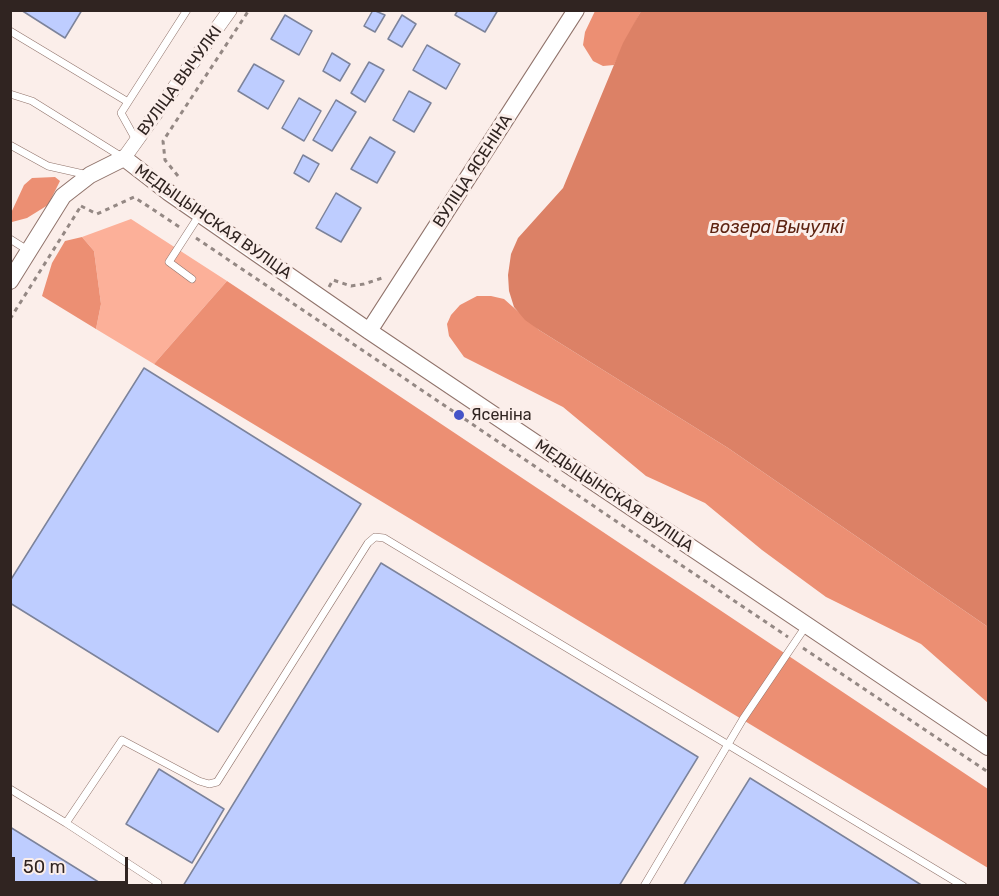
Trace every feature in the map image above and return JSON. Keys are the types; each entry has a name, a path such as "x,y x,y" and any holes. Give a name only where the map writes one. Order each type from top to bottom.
{"street":[{"name":"ВУЛІЦА ВЫЧУЛКІ","path":"10,281 63,196 90,175 124,158 230,10"},
{"name":"ВУЛІЦА ЯСЕНІНА","path":"369,331 576,10"},
{"name":"МЕДЫЦЫНСКАЯ ВУЛІЦА","path":"124,158 200,214 369,331 988,747"}],"lane":[{"path":"137,141 121,113 187,10"},
{"path":"10,31 128,102"},
{"path":"10,94 32,101 124,158"},
{"path":"10,145 48,166 90,175"},
{"path":"192,279 169,262 200,214"},
{"path":"10,238 29,251"},
{"path":"66,823 122,740 199,781 209,784 217,782 368,543 375,537 384,538 963,885"},
{"path":"644,885 728,744 807,626"},
{"path":"10,789 158,883"}],"path":[{"path":"178,176 165,160 163,141 249,10"},
{"path":"81,206 97,214 134,196 988,772"}],"shaded area":[{"path":"595,11 641,11 614,65 603,66 593,61 583,45 585,32"},
{"path":"55,177 60,181 48,205 27,218 12,222 11,213 24,185 32,178"},
{"path":"131,219 227,281 154,364 96,329 101,304 94,251 82,237"},
{"path":"82,237 94,251 101,304 96,329 42,296 52,263 65,241"},
{"path":"227,281 988,789 988,868 154,364"},
{"path":"477,296 504,299 539,330 728,448 988,627 988,703 921,644 826,597 762,550 705,503 646,476 563,407 464,357 449,336 447,324 460,305"}],"water":[{"name":"возера Вычулкі","path":"641,11 988,11 988,627 728,448 539,330 525,320 514,307 509,291 508,275 511,254 518,238 563,188 623,43"}],"building":[{"path":"21,10 82,10 65,38"},
{"path":"373,10 385,15 375,32 364,26"},
{"path":"458,10 498,10 485,32 455,15"},
{"path":"285,15 312,31 299,55 271,39"},
{"path":"402,15 416,24 402,47 388,39"},
{"path":"427,45 460,64 446,89 413,70"},
{"path":"332,53 350,64 340,81 323,71"},
{"path":"369,62 384,70 365,102 351,93"},
{"path":"254,64 284,81 268,109 238,91"},
{"path":"409,91 431,103 414,132 393,120"},
{"path":"299,98 321,111 304,141 282,128"},
{"path":"336,100 356,112 332,151 313,140"},
{"path":"370,137 395,152 377,183 351,169"},
{"path":"303,155 319,164 309,182 294,173"},
{"path":"336,193 361,208 341,242 316,228"},
{"path":"144,368 361,504 218,732 10,603 10,581"},
{"path":"381,563 698,757 619,886 183,886"},
{"path":"159,769 224,809 192,863 126,824"},
{"path":"750,778 923,886 683,886"},
{"path":"10,827 105,886 10,886"}],"place":[{"name":"Ясеніна","path":"459,415"}]}
